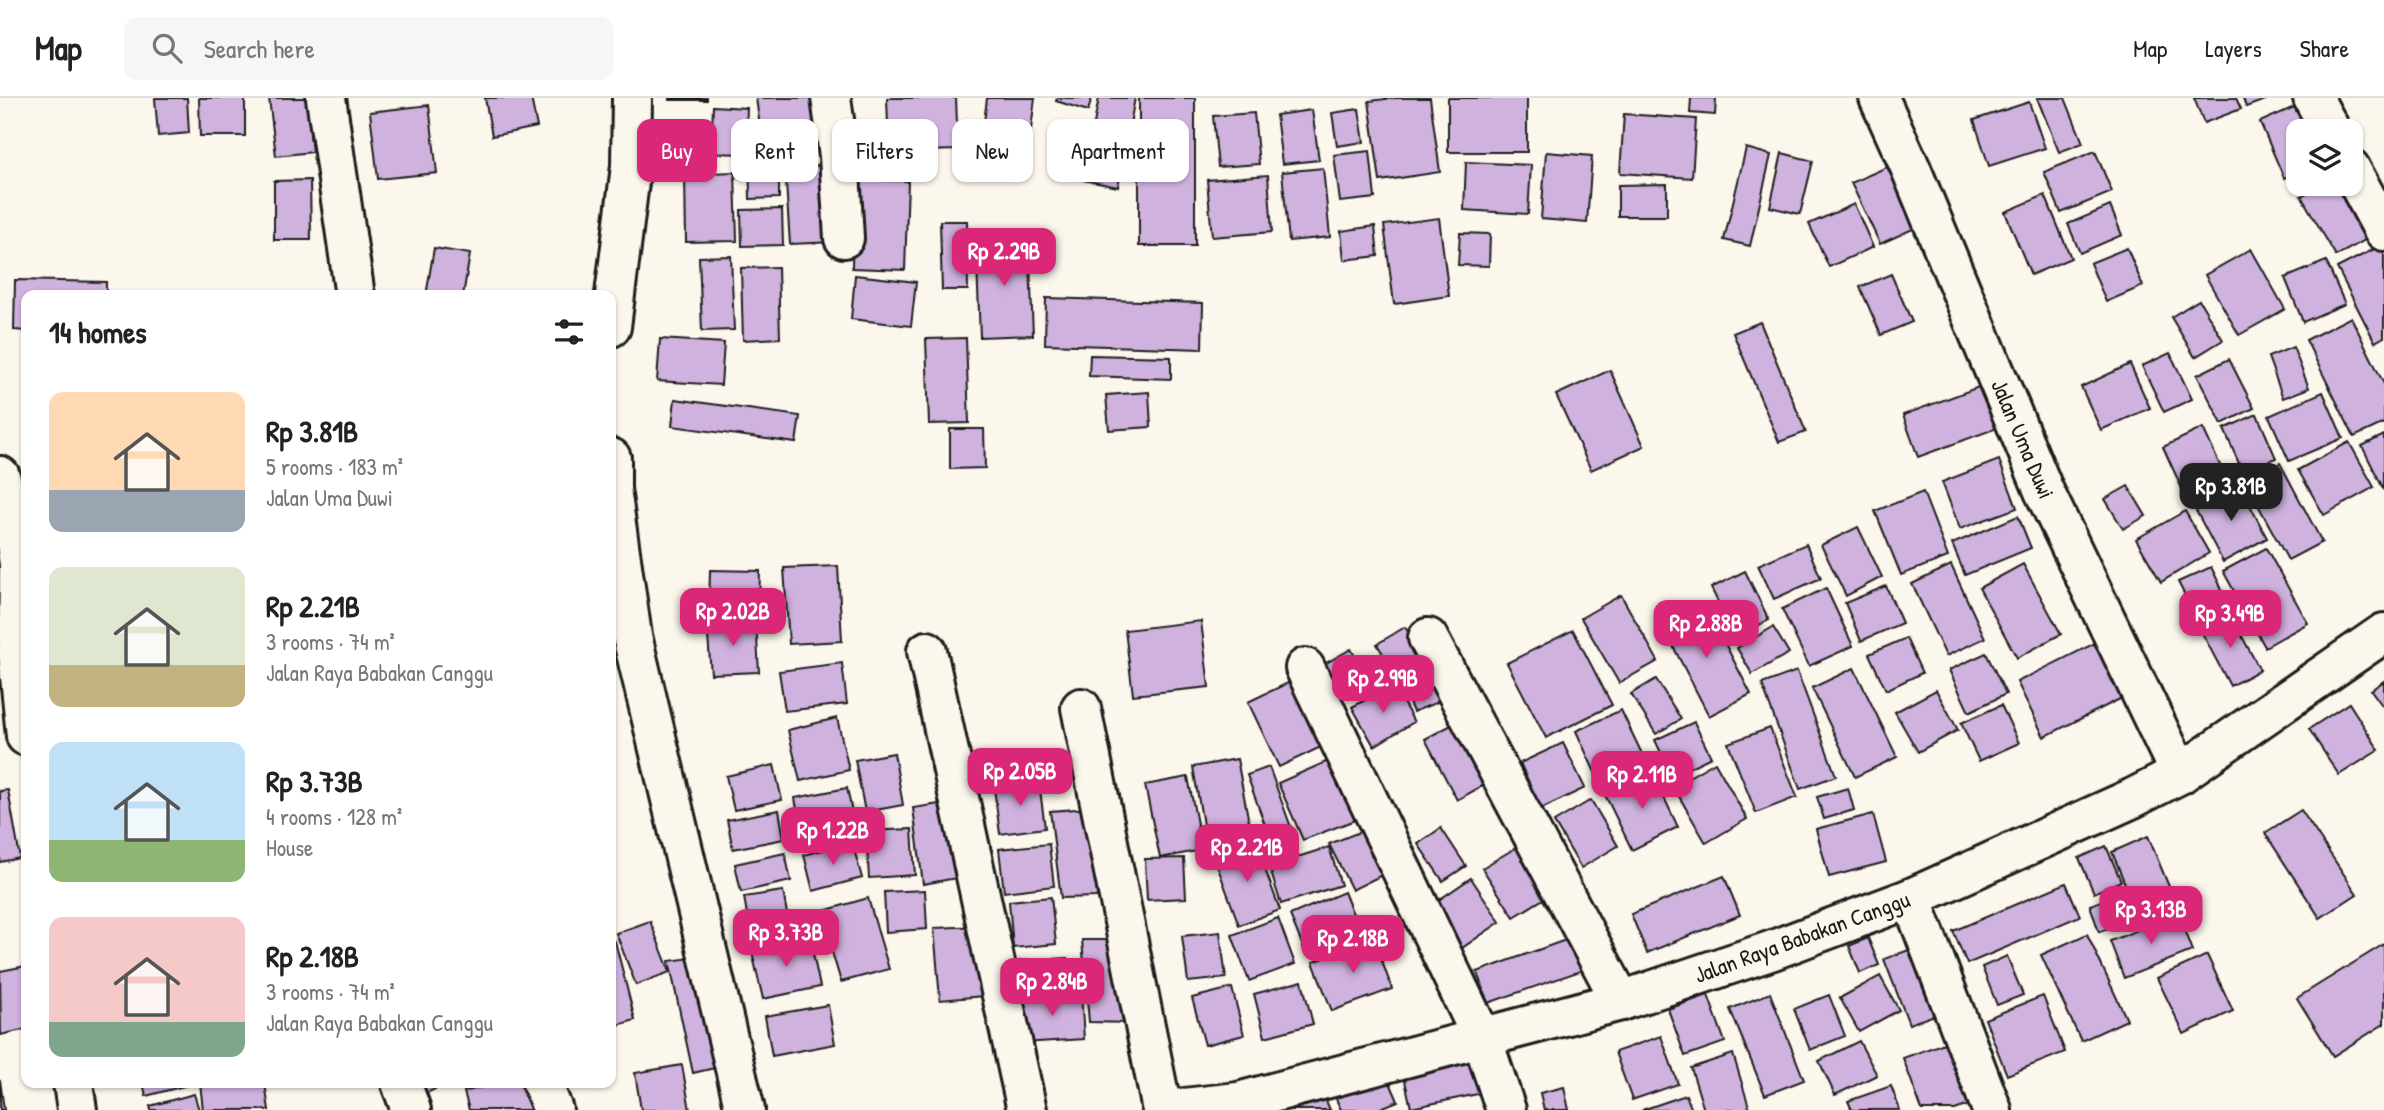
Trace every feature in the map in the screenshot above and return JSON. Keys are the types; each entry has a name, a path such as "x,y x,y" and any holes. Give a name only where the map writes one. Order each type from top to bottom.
{"street":[{"path":"326,98 354,290"},
{"path":"616,290 631,166 632,98"},
{"path":"831,98 839,156 844,238"},
{"name":"Jalan Uma Duwi","path":"1879,98 2044,491 2180,774"},
{"path":"2313,98 2324,119"},
{"path":"2363,192 2384,230"},
{"path":"0,476 12,516 19,564 18,656 21,686"},
{"path":"616,524 632,636 745,1110"},
{"name":"Jalan Raya Babakan Canggu","path":"1164,1110 1239,1106 1621,1002 1773,950 1911,898 2133,798 2180,774 2384,633"},
{"path":"1428,638 1621,1002"},
{"path":"927,651 1027,1110"},
{"path":"1305,668 1482,1038 1506,1110"},
{"path":"1081,708 1164,1110"},
{"path":"1911,898 1992,1110"},
{"path":"75,1088 77,1110"},
{"path":"403,1088 411,1110"},
{"path":"544,1088 553,1110"}],"building":[{"path":"155,98 187,98 189,133 158,136"},
{"path":"199,98 245,98 245,136 200,136"},
{"path":"269,98 306,98 312,152 276,156"},
{"path":"485,98 531,98 537,127 492,136"},
{"path":"707,98 707,100 669,100"},
{"path":"756,98 819,98 823,126 818,127 818,119 759,119"},
{"path":"887,98 956,98 957,119 952,119 952,150 938,151 938,119 888,119"},
{"path":"987,98 1035,98 1032,119 984,119"},
{"path":"1057,98 1092,98 1088,111 1056,101"},
{"path":"1099,98 1135,98 1131,119 1095,119"},
{"path":"1139,98 1195,98 1195,246 1139,246 1139,182 1189,182 1189,119 1139,119"},
{"path":"1430,98 1440,172 1380,181 1369,101"},
{"path":"1448,98 1527,98 1527,152 1448,152"},
{"path":"1691,98 1716,98 1715,115 1690,113"},
{"path":"2037,98 2065,98 2083,143 2059,152"},
{"path":"2194,98 2236,98 2241,109 2204,123"},
{"path":"2243,98 2271,98 2246,107"},
{"path":"2308,101 2316,119 2286,119 2286,177 2284,178 2260,122"},
{"path":"2029,102 2045,148 1989,166 1974,120"},
{"path":"429,105 437,173 378,179 370,112"},
{"path":"713,106 747,108 747,119 731,119 731,154 717,153 717,119 712,119"},
{"path":"1359,109 1364,142 1337,146 1332,113"},
{"path":"1312,110 1319,160 1282,164 1276,115"},
{"path":"1254,113 1259,164 1218,167 1213,116"},
{"path":"1624,114 1696,119 1692,178 1620,173"},
{"path":"1746,148 1771,155 1750,246 1724,240"},
{"path":"1370,151 1375,198 1340,202 1334,155"},
{"path":"2095,151 2112,192 2061,213 2044,172"},
{"path":"1546,152 1592,156 1587,223 1541,219"},
{"path":"1782,153 1813,161 1800,214 1770,207"},
{"path":"1466,162 1531,165 1528,214 1464,210"},
{"path":"1898,162 1926,223 1880,244 1851,183"},
{"path":"831,165 835,242 790,244 786,182 818,182 818,166"},
{"path":"1323,168 1330,237 1289,241 1282,172"},
{"path":"731,172 731,182 735,182 737,241 686,242 685,182 717,182 717,173"},
{"path":"1268,175 1272,232 1212,237 1207,180"},
{"path":"310,180 311,240 274,240 274,181"},
{"path":"750,182 779,182 779,198 750,199"},
{"path":"854,182 908,182 905,270 852,268"},
{"path":"1093,182 1119,182 1118,187"},
{"path":"1667,184 1667,216 1618,216 1618,185"},
{"path":"2045,195 2071,258 2031,275 2005,212"},
{"path":"2301,196 2358,196 2380,232 2336,256"},
{"path":"1854,204 1873,247 1829,267 1809,224"},
{"path":"2110,206 2122,235 2080,253 2068,224"},
{"path":"782,209 783,245 742,246 741,210"},
{"path":"1439,218 1449,296 1394,304 1384,225"},
{"path":"940,221 967,221 968,290 942,290"},
{"path":"1375,226 1378,256 1344,260 1341,231"},
{"path":"1460,233 1490,234 1489,266 1458,265"},
{"path":"1029,238 1033,335 980,337 976,240"},
{"path":"2384,244 2384,337 2375,342 2337,268"},
{"path":"434,248 470,254 464,290 427,290"},
{"path":"2127,248 2143,286 2106,302 2090,263"},
{"path":"2251,249 2285,309 2239,335 2205,275"},
{"path":"731,256 734,330 702,331 699,257"},
{"path":"2326,261 2345,304 2303,322 2285,278"},
{"path":"778,267 780,338 743,340 741,268"},
{"path":"1891,274 1912,322 1881,335 1860,287"},
{"path":"855,275 916,282 911,326 851,319"},
{"path":"15,280 106,282 106,290 21,290 21,331 14,330"},
{"path":"1046,298 1203,303 1202,349 1045,344"},
{"path":"2199,300 2223,340 2195,357 2171,317"},
{"path":"2351,317 2384,384 2384,423 2354,437 2306,340"},
{"path":"1760,322 1806,432 1779,442 1733,333"},
{"path":"966,338 969,423 929,424 926,339"},
{"path":"660,339 724,343 721,385 657,381"},
{"path":"2293,347 2309,388 2283,398 2268,357"},
{"path":"2170,353 2192,399 2164,412 2142,366"},
{"path":"1090,355 1171,357 1171,379 1089,376"},
{"path":"2229,359 2254,408 2222,424 2197,375"},
{"path":"2130,364 2150,408 2101,430 2081,387"},
{"path":"1610,370 1644,446 1591,470 1556,395"},
{"path":"1984,385 2000,427 1918,457 1903,415"},
{"path":"1149,392 1151,427 1109,430 1106,395"},
{"path":"2323,392 2343,438 2289,461 2269,416"},
{"path":"675,399 800,416 796,443 672,426"},
{"path":"2257,414 2276,458 2243,473 2224,429"},
{"path":"2203,428 2228,483 2188,502 2163,447"},
{"path":"950,429 984,429 985,468 950,469"},
{"path":"2384,435 2384,490 2362,446"},
{"path":"2349,442 2374,487 2324,515 2298,470"},
{"path":"1999,460 2017,508 1960,529 1942,482"},
{"path":"2280,463 2322,542 2288,560 2245,481"},
{"path":"2239,484 2267,538 2223,562 2194,507"},
{"path":"2128,486 2146,516 2123,529 2105,499"},
{"path":"1923,492 1948,557 1901,575 1875,511"},
{"path":"2185,511 2209,553 2161,582 2136,539"},
{"path":"2018,516 2031,548 1965,575 1952,544"},
{"path":"1858,527 1882,577 1846,596 1821,545"},
{"path":"1806,544 1821,578 1774,599 1758,565"},
{"path":"2266,548 2308,623 2265,647 2223,571"},
{"path":"2023,564 2061,634 2017,658 1979,588"},
{"path":"1951,565 1985,638 1946,656 1912,584"},
{"path":"838,566 842,641 789,644 784,568"},
{"path":"2211,567 2228,601 2196,617 2178,582"},
{"path":"710,570 760,571 759,610 709,609"},
{"path":"1745,571 1769,620 1735,637 1711,588"},
{"path":"1886,586 1902,623 1861,641 1845,603"},
{"path":"1826,588 1853,646 1809,666 1782,609"},
{"path":"1621,595 1658,661 1619,683 1581,618"},
{"path":"1704,603 1751,694 1709,716 1662,625"},
{"path":"2230,614 2260,670 2230,686 2200,629"},
{"path":"756,621 759,672 711,674 707,624"},
{"path":"1201,621 1209,687 1133,695 1125,630"},
{"path":"1405,627 1429,665 1400,682 1377,644"},
{"path":"1773,627 1789,653 1752,674 1737,648"},
{"path":"1573,630 1612,705 1546,738 1507,663"},
{"path":"1906,638 1922,673 1886,690 1869,654"},
{"path":"2103,639 2130,694 2044,737 2017,682"},
{"path":"1351,649 1370,683 1341,698 1323,665"},
{"path":"1986,653 2006,694 1969,712 1949,670"},
{"path":"842,663 847,704 785,711 779,671"},
{"path":"1438,667 1450,697 1413,712 1400,682"},
{"path":"1854,668 1897,757 1855,777 1812,688"},
{"path":"1797,671 1836,776 1800,789 1762,684"},
{"path":"1656,679 1681,719 1656,734 1631,694"},
{"path":"1294,680 1325,745 1279,767 1248,702"},
{"path":"2384,681 2384,708 2371,690"},
{"path":"1393,685 1414,722 1374,746 1352,707"},
{"path":"1936,690 1958,730 1918,752 1895,712"},
{"path":"2349,703 2379,750 2339,775 2309,729"},
{"path":"2001,705 2019,743 1979,761 1961,723"},
{"path":"1621,710 1644,758 1598,779 1576,731"},
{"path":"837,718 849,770 800,781 788,730"},
{"path":"1694,722 1711,757 1672,776 1655,740"},
{"path":"1453,724 1486,784 1457,800 1425,739"},
{"path":"1770,728 1797,797 1756,813 1728,743"},
{"path":"1563,743 1585,788 1541,809 1520,763"},
{"path":"894,753 903,805 865,812 855,760"},
{"path":"1337,757 1363,817 1303,840 1278,783"},
{"path":"1237,759 1250,828 1205,836 1193,767"},
{"path":"1715,762 1747,819 1706,843 1673,786"},
{"path":"774,765 782,800 734,810 726,776"},
{"path":"1269,767 1296,841 1274,850 1247,775"},
{"path":"1652,772 1678,827 1632,850 1605,795"},
{"path":"1188,777 1202,850 1160,858 1145,785"},
{"path":"1039,782 1045,828 1000,834 994,788"},
{"path":"847,788 855,827 802,837 795,798"},
{"path":"1848,788 1854,810 1824,819 1817,797"},
{"path":"8,790 20,858 0,862 0,791"},
{"path":"1591,800 1618,846 1581,868 1554,822"},
{"path":"953,802 968,876 923,884 913,808"},
{"path":"1090,808 1097,897 1061,898 1050,811"},
{"path":"779,810 784,839 733,849 727,820"},
{"path":"2301,810 2357,894 2320,918 2265,833"},
{"path":"1873,814 1886,862 1829,877 1816,829"},
{"path":"1372,827 1390,871 1352,890 1329,844"},
{"path":"1441,828 1466,866 1443,881 1418,844"},
{"path":"912,829 915,875 869,878 866,831"},
{"path":"2148,836 2177,906 2141,921 2139,916 2099,932 2090,905 2128,891 2112,852"},
{"path":"1527,841 1558,890 1514,917 1482,868"},
{"path":"852,842 862,878 813,891 804,855"},
{"path":"1255,842 1280,910 1239,925 1214,857"},
{"path":"1049,844 1054,886 1004,892 999,849"},
{"path":"2106,846 2121,881 2094,893 2079,858"},
{"path":"1329,847 1341,885 1281,904 1269,866"},
{"path":"785,853 791,881 741,892 735,864"},
{"path":"1184,858 1186,898 1147,900 1145,859"},
{"path":"1724,876 1740,915 1647,953 1631,914"},
{"path":"1471,878 1500,922 1462,948 1433,904"},
{"path":"2066,883 2080,916 1967,964 1953,931"},
{"path":"925,890 927,929 886,932 884,892"},
{"path":"783,891 790,931 751,937 744,897"},
{"path":"1344,892 1360,931 1306,954 1290,915"},
{"path":"1051,897 1056,944 1013,948 1009,901"},
{"path":"868,898 889,969 841,982 820,912"},
{"path":"2178,914 2192,951 2124,978 2110,941"},
{"path":"1278,918 1295,964 1249,981 1232,935"},
{"path":"650,921 670,972 636,985 616,933"},
{"path":"981,926 994,995 940,1000 934,928"},
{"path":"1220,932 1226,978 1188,982 1182,936"},
{"path":"2087,934 2127,1020 2081,1041 2041,955"},
{"path":"1574,937 1586,969 1488,1003 1477,972"},
{"path":"1868,938 1879,965 1860,973 1849,946"},
{"path":"810,939 820,987 763,999 752,952"},
{"path":"1374,939 1392,989 1332,1011 1313,962"},
{"path":"1082,940 1121,940 1131,1023 1089,1022"},
{"path":"2384,944 2384,1024 2333,1056 2297,998"},
{"path":"616,945 635,1020 616,1026"},
{"path":"1917,947 1941,1013 1909,1024 1884,959"},
{"path":"2207,955 2233,1011 2184,1034 2157,978"},
{"path":"705,956 732,1064 693,1073 669,961"},
{"path":"2007,956 2023,995 1997,1005 1982,967"},
{"path":"1067,958 1069,984 1022,987 1020,961"},
{"path":"21,967 21,1030 1,1035 0,971"},
{"path":"1880,976 1899,1010 1859,1032 1840,998"},
{"path":"1302,981 1313,1024 1265,1037 1254,994"},
{"path":"1232,988 1244,1035 1205,1045 1192,998"},
{"path":"1081,993 1084,1039 1023,1043 1020,996"},
{"path":"1770,993 1804,1080 1765,1095 1730,1009"},
{"path":"1708,995 1725,1042 1685,1056 1668,1009"},
{"path":"1829,995 1845,1036 1810,1050 1794,1009"},
{"path":"2043,996 2065,1052 2007,1075 1985,1019"},
{"path":"828,1005 835,1044 772,1056 765,1016"},
{"path":"1661,1036 1678,1084 1632,1100 1615,1052"},
{"path":"1859,1041 1877,1075 1835,1095 1819,1061"},
{"path":"1947,1042 1969,1105 1955,1110 1922,1110 1903,1058"},
{"path":"1733,1054 1750,1110 1704,1110 1691,1068"},
{"path":"1485,1059 1492,1091 1411,1108 1404,1076"},
{"path":"682,1065 690,1110 641,1110 635,1073"},
{"path":"1385,1071 1398,1101 1376,1110 1341,1110 1333,1092"},
{"path":"0,1080 4,1110 0,1110"},
{"path":"1891,1086 1900,1110 1852,1110 1848,1101"},
{"path":"1564,1087 1569,1110 1544,1110 1540,1093"},
{"path":"144,1088 177,1088 146,1096"},
{"path":"201,1088 266,1088 269,1110 203,1110"},
{"path":"422,1088 437,1088 425,1094"},
{"path":"478,1088 534,1088 540,1110 469,1110 464,1092"},
{"path":"194,1094 199,1110 151,1110 150,1106"},
{"path":"1686,1095 1692,1110 1642,1110"},
{"path":"1324,1096 1330,1110 1289,1110"}]}
